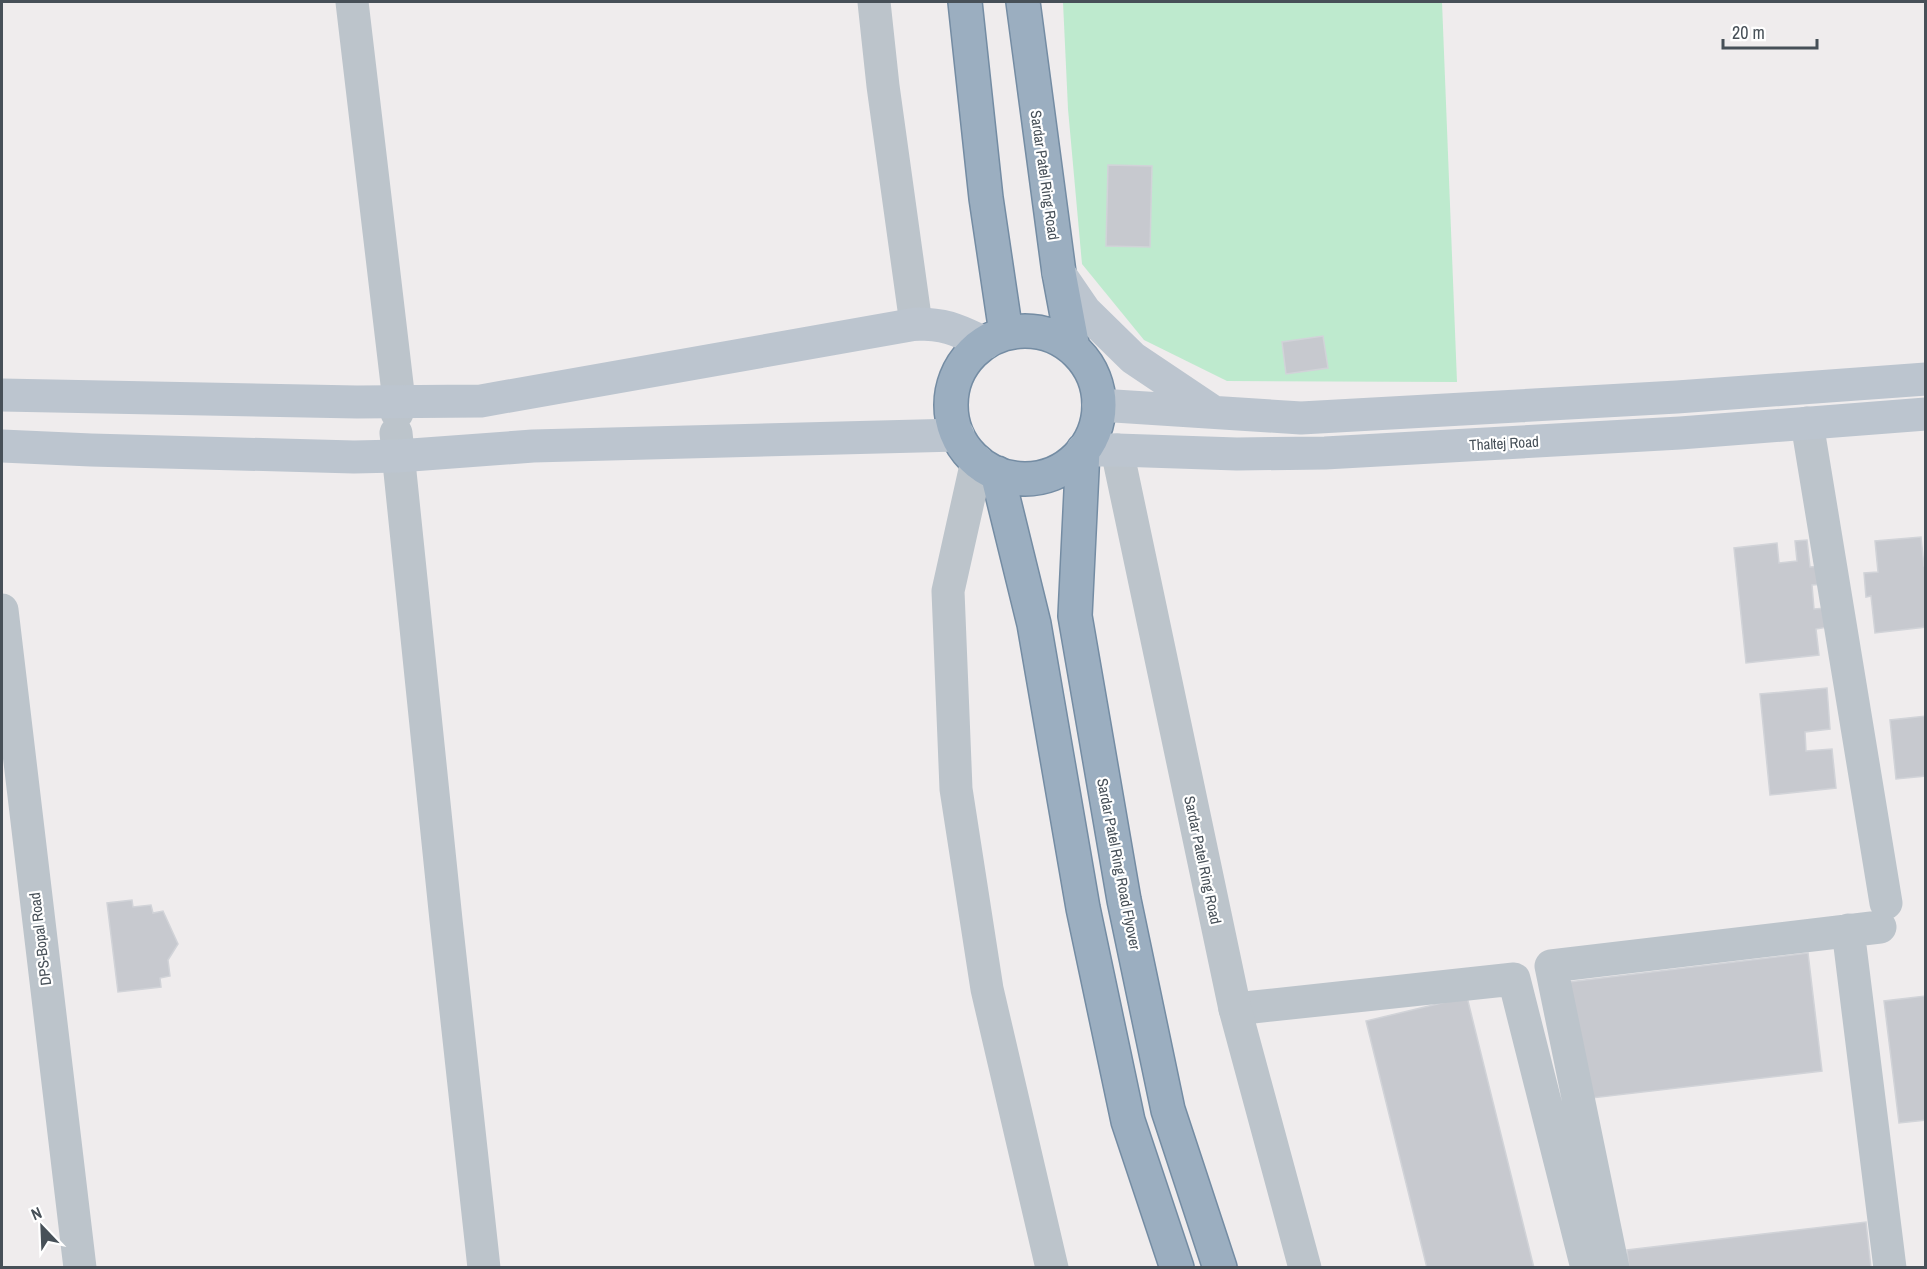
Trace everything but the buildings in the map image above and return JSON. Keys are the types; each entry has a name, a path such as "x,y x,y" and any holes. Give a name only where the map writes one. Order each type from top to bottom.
{"highway":[{"path":"965,2 986,198 995,338"},
{"name":"Sardar Patel Ring Road","path":"1023,2 1059,273 1073,348"},
{"path":"1030,331 1053,336 1073,348 1087,364 1096,384 1099,405 1092,436 1083,450 1065,466 1044,476 1020,478 987,467 962,444 953,423 951,400 956,378 968,358 995,338 1030,331"},
{"name":"Sardar Patel Ring Road Flyover","path":"1083,450 1074,616 1124,900 1168,1110 1220,1268"},
{"path":"987,467 1034,624 1083,908 1128,1121 1177,1268"}],"main road":[{"path":"1059,273 1085,311 1133,358 1213,412"},
{"path":"2,446 354,457 397,426 481,401 916,324 950,326 995,338"},
{"path":"1099,405 1301,418 1677,398 1926,379"},
{"path":"2,395 397,426 533,446 958,435"},
{"name":"Thaltej Road","path":"1083,450 1237,454 1325,453 1680,433 1926,414"}],"street":[{"path":"352,2 484,1268"},
{"path":"874,2 883,86 916,324"},
{"path":"1807,423 1871,920 1890,1268"},
{"name":"Sardar Patel Ring Road","path":"1117,450 1235,1009 1305,1268"},
{"path":"987,467 948,591 956,789 987,989 1052,1268"},
{"name":"DPS-Bopal Road","path":"2,610 80,1268"},
{"path":"1613,1268 1551,966 1871,920"},
{"path":"1235,1009 1514,979 1587,1268"}],"green space":[{"path":"1063,2 1442,2 1457,382 1227,381 1144,340 1082,264 1068,109"}]}
